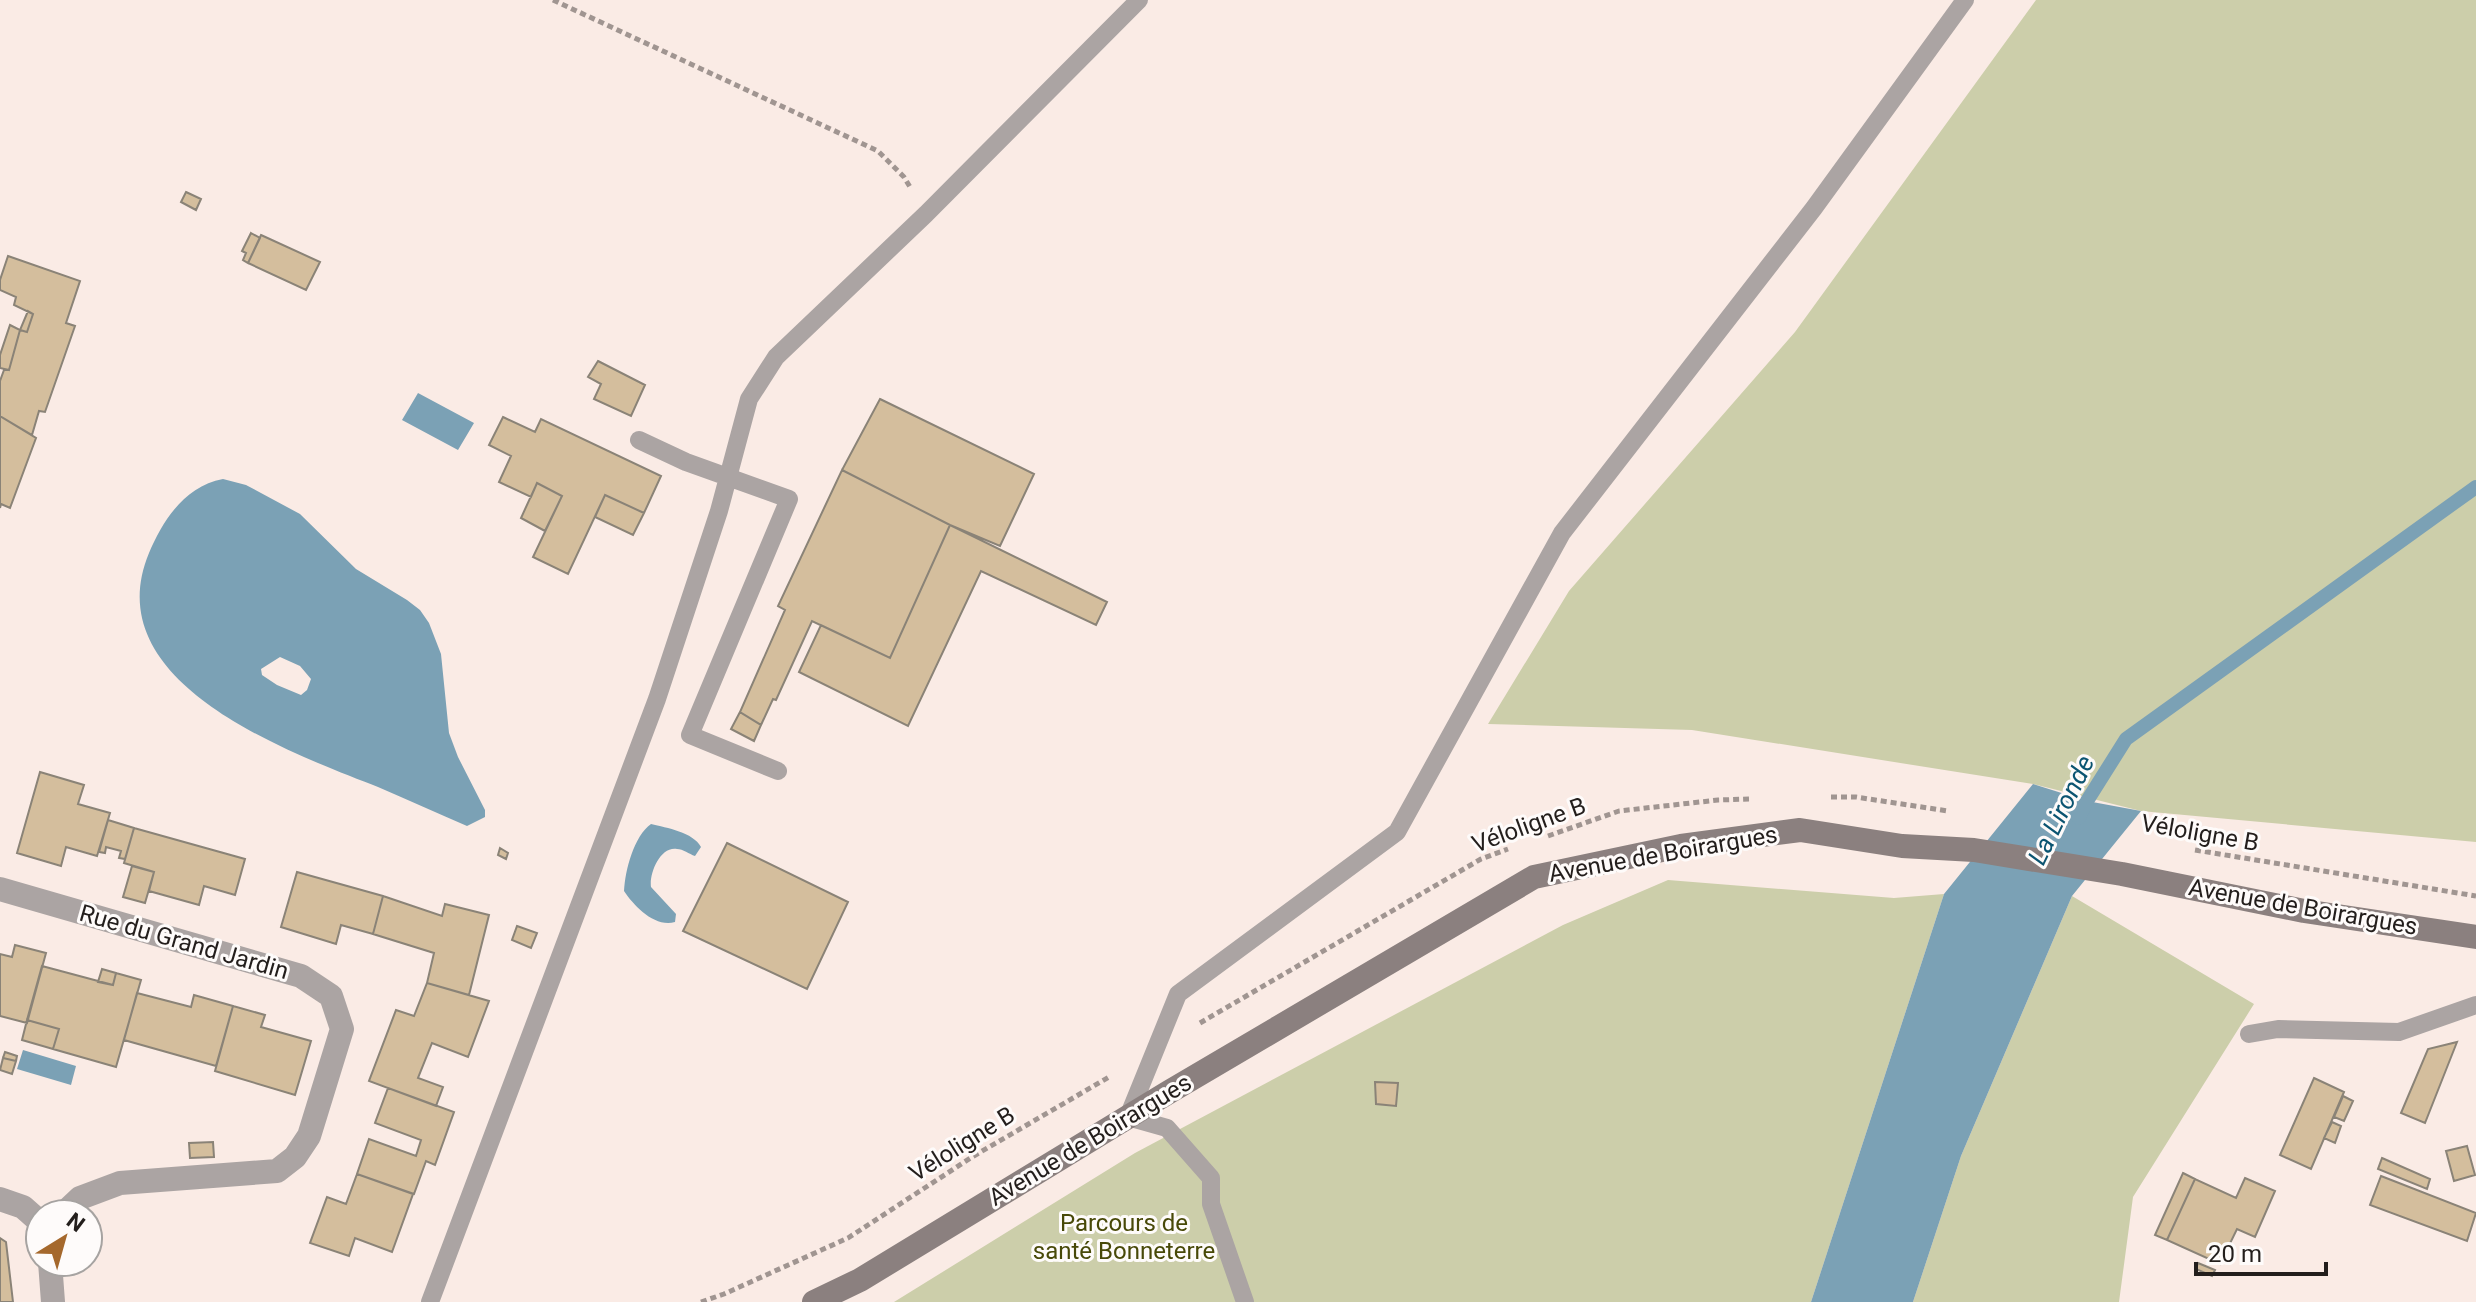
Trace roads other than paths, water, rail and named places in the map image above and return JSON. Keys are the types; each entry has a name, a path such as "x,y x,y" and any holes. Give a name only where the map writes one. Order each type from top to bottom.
{"main road":[{"name":"Avenue de Boirargues","path":"814,1302 860,1280 1534,877 1681,846 1800,830 1902,846 1974,850 2122,874 2304,911 2476,937"}],"street":[{"name":"Rue du Grand Jardin","path":"0,889 301,976 331,996 342,1029 309,1136 295,1157 277,1171 120,1183 80,1198"},
{"path":"0,1199 24,1208"},
{"path":"51,1278 53,1302"}],"lane":[{"path":"430,1302 657,699 728,477 749,399 776,357 926,214 1139,0"},
{"path":"1245,1302 1211,1204 1211,1178 1167,1128 1128,1117 1178,994 1397,832 1562,533 1814,208 1965,0"},
{"path":"639,440 686,462 789,499 690,735 778,771"},
{"path":"2249,1034 2278,1029 2399,1032 2476,1005"}],"water":[{"path":"418,393 474,423 458,450 402,420"},
{"path":"223,479 246,485 300,514 356,569 420,610 429,623 441,654 449,733 485,810 485,817 467,826 297,754 252,732 210,706 174,675 149,639 140,599 149,553 161,528 177,506 209,483","holes":["280,657 300,666 311,679 307,690 301,695 277,685 262,675 261,669"]},
{"path":"2033,784 2087,801 2141,811 2072,896 1961,1156 1913,1302 1811,1302 1944,894"},
{"path":"651,824 686,834 701,847 695,856 671,849 661,856 654,868 651,887 676,914 675,922 653,919 639,909 624,891 632,854"},
{"path":"23,1050 76,1066 71,1085 17,1069"}],"waterway":[{"name":"La Lironde","path":"2079,818 2126,739 2476,487"}],"park label":[{"name":"Parcours de santé Bonneterre","path":"1124,1237"}]}
